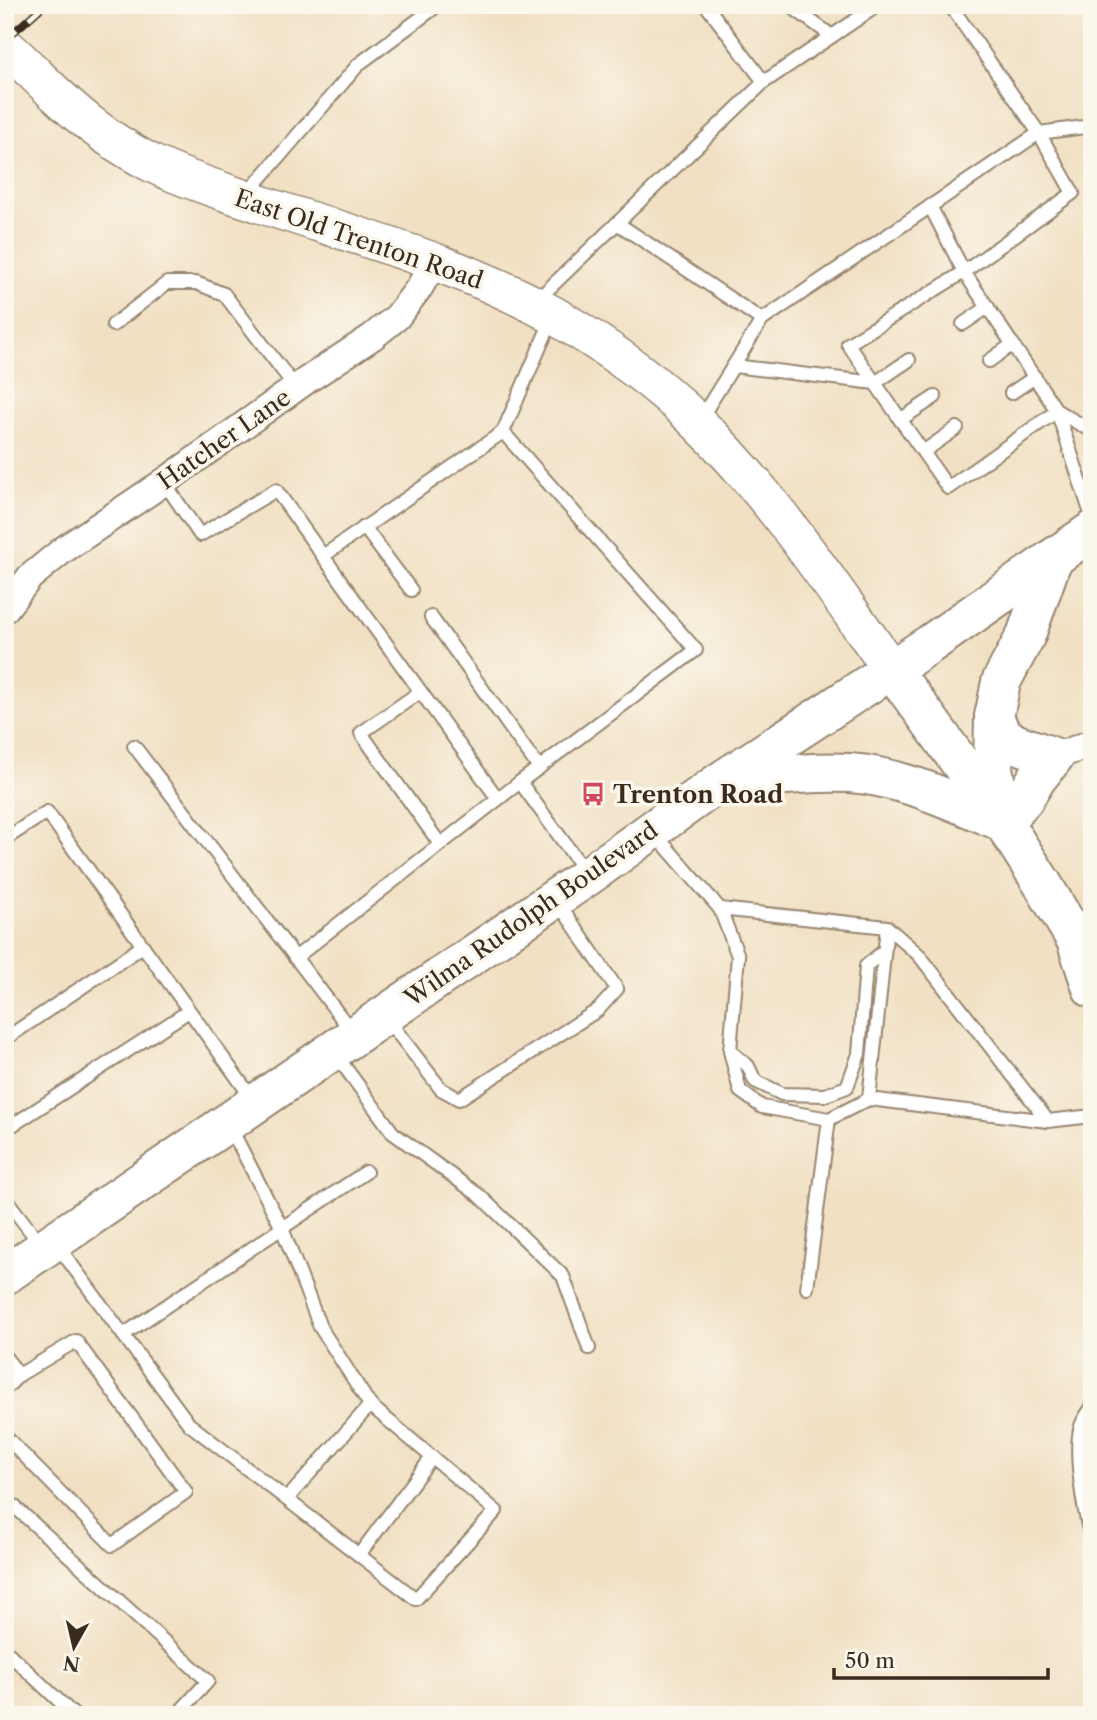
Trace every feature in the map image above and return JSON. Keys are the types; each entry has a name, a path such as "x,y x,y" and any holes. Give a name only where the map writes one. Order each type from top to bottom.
{"main road":[{"name":"Wilma Rudolph Boulevard","path":"5,1275 588,876 721,781 930,644 1092,531"},
{"path":"1003,822 993,768 993,717 1001,682 1026,635 1053,558"},
{"path":"891,669 1003,822 1076,940 1092,988"},
{"path":"993,717 1001,733 1014,743 1054,757 1024,799 1003,822"},
{"path":"721,781 810,774 850,773 878,777 918,788 1003,822"}],"street":[{"name":"East Old Trenton Road","path":"5,46 93,126 119,145 154,164 202,184 435,261 492,285 543,310 647,377 698,423 769,501 891,669"},
{"name":"Hatcher Lane","path":"5,609 30,577 63,550 397,317 435,261"},
{"path":"1054,757 1092,743"}],"lane":[{"path":"244,198 359,64 438,5"},
{"path":"706,5 764,82"},
{"path":"801,5 796,10 832,36"},
{"path":"323,556 503,432 543,310 617,223 764,82 878,5"},
{"path":"950,5 1039,133 1073,193 964,272 848,344 948,488 1058,411"},
{"path":"698,423 762,320 1039,133 1092,126"},
{"path":"930,206 964,272 1058,411 1092,517"},
{"path":"617,223 762,320"},
{"path":"113,325 167,283 196,283 224,294 296,388"},
{"path":"963,324 988,307"},
{"path":"989,361 1013,344"},
{"path":"734,366 875,383 909,360"},
{"path":"1011,393 1035,377"},
{"path":"900,420 936,397"},
{"path":"1058,411 1092,431"},
{"path":"923,452 957,428"},
{"path":"295,958 520,782 696,650 503,432"},
{"path":"164,482 200,536 276,490 498,799"},
{"path":"364,527 411,590"},
{"path":"431,617 539,768"},
{"path":"420,692 361,733 440,844"},
{"path":"134,746 295,958 357,1034 459,1099 598,1010 617,989 555,898"},
{"path":"520,782 588,876"},
{"path":"5,839 47,812 189,1011 242,1114 320,1327 370,1405 496,1511 416,1599 189,1424 123,1335 49,1245 5,1198"},
{"path":"652,831 720,909 738,956 730,1051 740,1091 762,1107 830,1119 869,1099 1048,1121 1092,1115"},
{"path":"720,909 887,927 919,955 1048,1121"},
{"path":"869,1099 887,927"},
{"path":"5,1039 143,946"},
{"path":"730,1051 748,1066 755,1080 782,1094 825,1095 848,1087 859,1054 866,966 884,951"},
{"path":"5,1129 189,1011"},
{"path":"357,1034 393,1133 480,1196 563,1276 589,1348"},
{"path":"807,1288 830,1119"},
{"path":"123,1335 366,1172"},
{"path":"5,1389 19,1375 76,1341 186,1492 112,1545 5,1436"},
{"path":"5,1357 19,1375"},
{"path":"286,1499 370,1405"},
{"path":"1092,1407 1081,1426 1078,1458 1088,1498 1087,1525 1092,1540"},
{"path":"359,1555 432,1457"},
{"path":"5,1498 208,1681 177,1715"},
{"path":"5,1650 74,1715"}],"railway":[{"path":"5,40 44,5"}],"place":[{"name":"Trenton Road","path":"593,794"}]}
